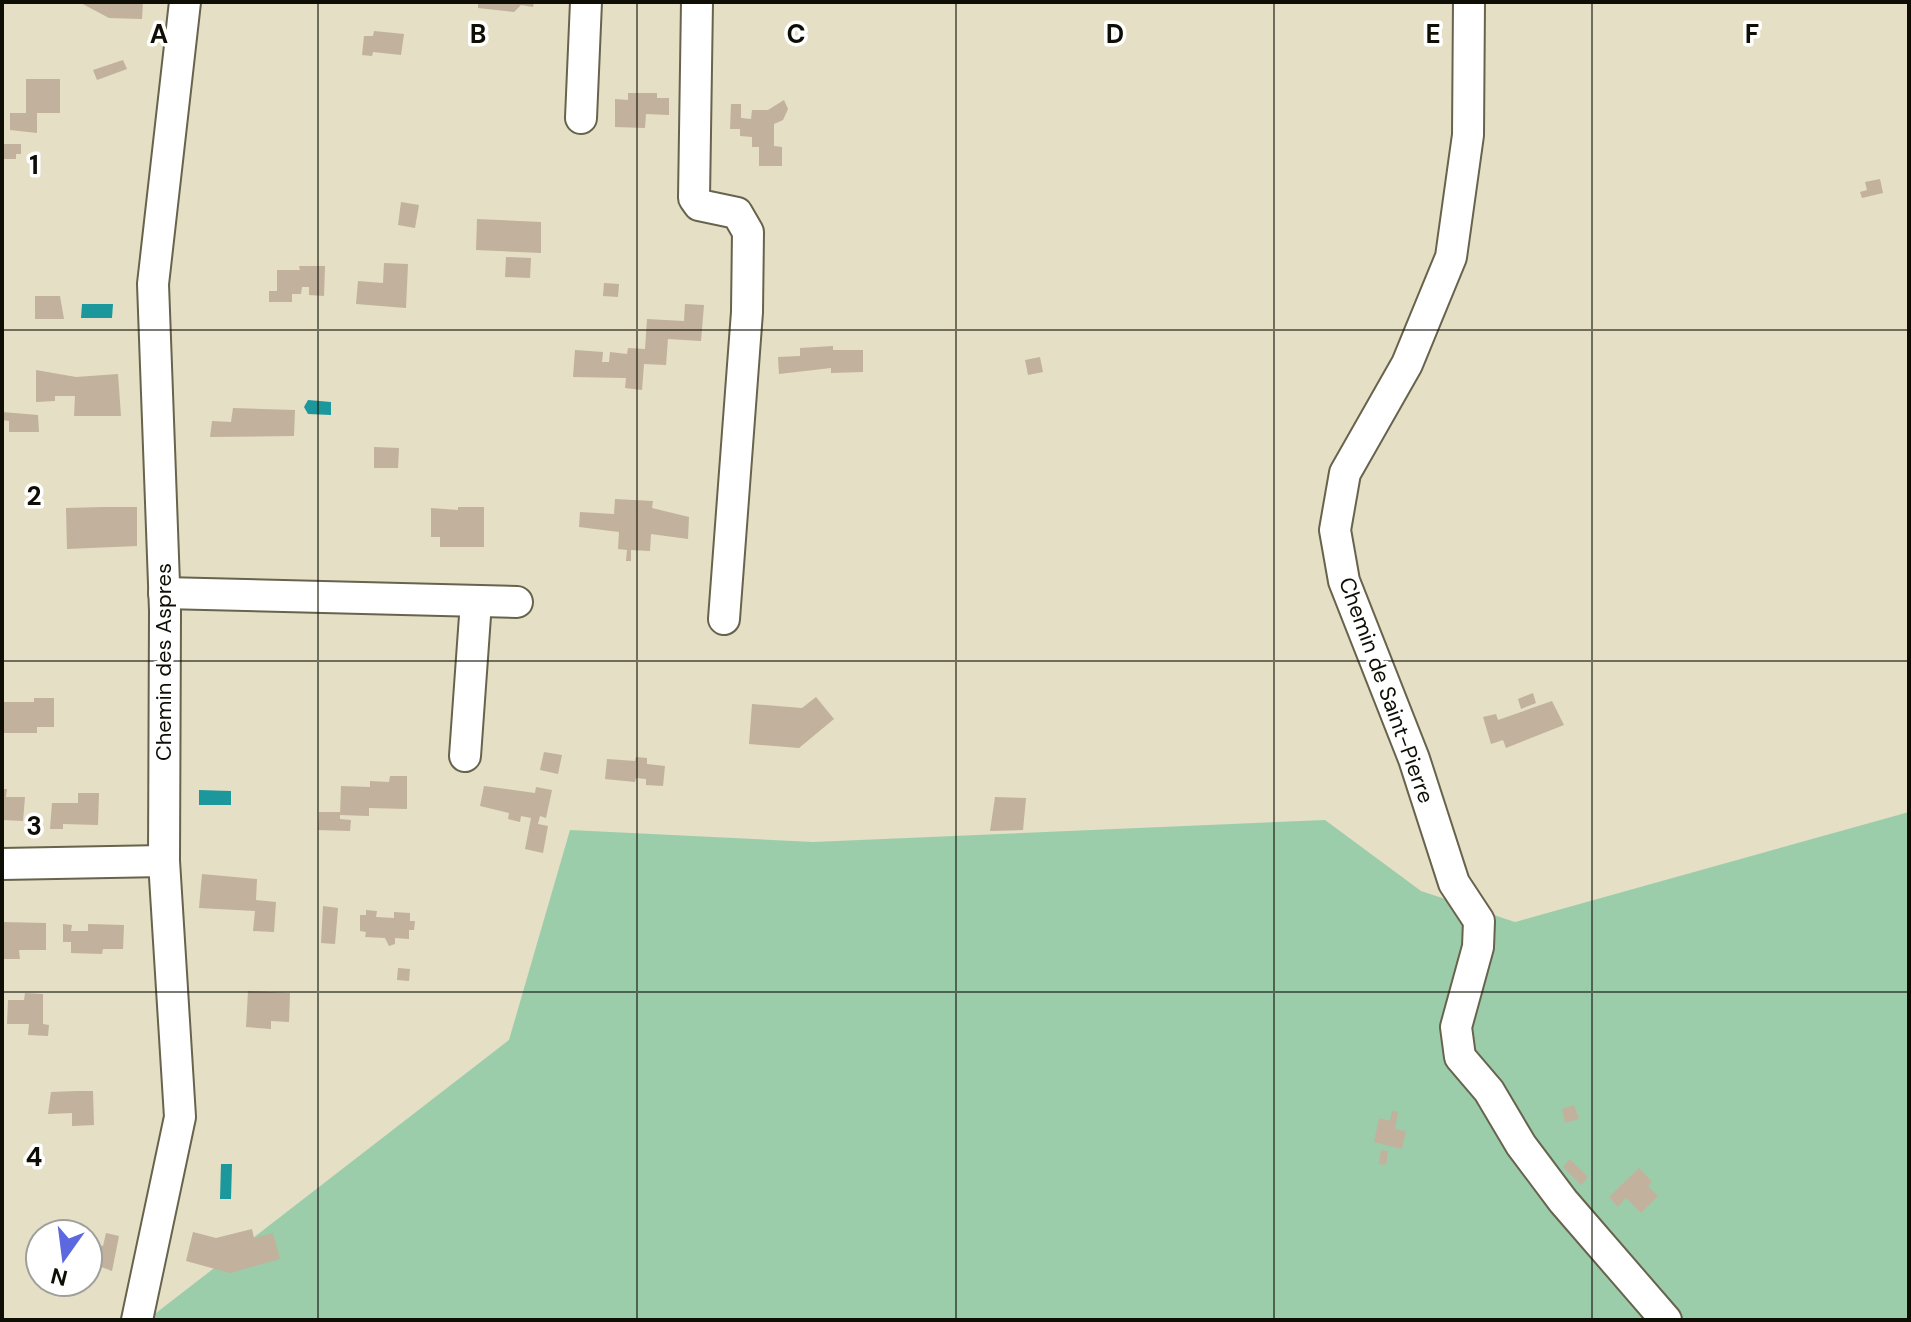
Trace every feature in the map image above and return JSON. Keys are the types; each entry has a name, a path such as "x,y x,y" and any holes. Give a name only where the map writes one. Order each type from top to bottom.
{"street":[{"name":"Chemin des Aspres","path":"137,1320 180,1117 164,861 164,593 153,284 185,2"},
{"path":"581,118 586,2"},
{"path":"697,2 694,198 699,205 737,213 745,221 749,248 724,619"},
{"name":"Chemin de Saint-Pierre","path":"1469,2 1468,135 1451,257 1407,364 1345,473 1335,530 1344,581 1414,759 1454,883 1479,921 1478,947 1456,1027 1460,1057 1489,1091 1521,1145 1563,1201 1666,1320"},
{"path":"164,593 517,602"},
{"path":"465,756 476,602"},
{"path":"2,864 164,861"}],"green space":[{"path":"1909,812 1909,1320 147,1320 509,1040 570,830 813,842 1325,820 1421,891 1515,922"}],"water":[{"path":"82,304 113,304 112,318 81,318"},
{"path":"308,400 331,402 331,415 308,414 304,407"},
{"path":"199,790 231,791 231,805 199,805"},
{"path":"221,1164 232,1164 231,1199 220,1199"}],"building":[{"path":"79,2 143,2 142,19 109,18"},
{"path":"478,2 534,2 533,7 521,5 514,12 478,8"},
{"path":"374,31 404,34 401,55 373,52 372,56 362,55 364,36 373,36"},
{"path":"123,60 127,69 97,80 93,70"},
{"path":"26,79 60,79 60,113 37,113 37,133 10,130 10,113 26,113"},
{"path":"628,93 657,93 657,98 669,98 669,115 646,114 645,128 615,127 615,99 628,100"},
{"path":"784,100 788,109 783,120 774,124 774,146 782,147 782,166 759,166 759,147 752,147 752,137 740,136 740,129 730,129 731,104 741,104 741,118 751,119 752,110 768,110"},
{"path":"2,144 21,144 21,154 16,154 16,159 2,159"},
{"path":"1880,179 1883,193 1862,198 1860,192 1867,190 1865,182"},
{"path":"401,202 419,205 415,228 398,225"},
{"path":"477,219 541,222 541,253 476,250"},
{"path":"506,257 531,258 530,278 505,277"},
{"path":"384,263 408,264 406,308 356,304 358,281 383,283"},
{"path":"299,266 325,266 324,296 309,295 309,287 302,287 301,294 292,294 292,302 269,302 269,291 277,291 277,270 300,270"},
{"path":"604,283 619,284 618,297 603,296"},
{"path":"35,296 60,296 64,319 35,319"},
{"path":"685,304 704,305 701,341 668,339 666,365 644,364 642,390 625,388 626,378 573,377 575,350 603,352 602,362 609,362 610,352 627,354 628,348 645,349 647,319 684,321"},
{"path":"833,346 833,350 863,350 863,372 831,373 831,368 779,374 778,357 800,356 800,348"},
{"path":"1040,357 1043,372 1028,375 1025,360"},
{"path":"36,370 76,377 118,374 121,416 74,416 75,396 55,396 55,401 36,402"},
{"path":"233,408 295,410 294,436 210,437 212,421 231,422"},
{"path":"2,412 38,415 39,432 9,432 9,421 2,420"},
{"path":"374,447 399,448 398,468 374,468"},
{"path":"615,499 653,501 652,508 689,517 688,539 651,534 650,551 631,550 631,561 626,561 627,550 618,549 619,532 579,527 580,512 614,514"},
{"path":"137,507 137,546 67,549 66,508"},
{"path":"458,507 484,507 484,547 440,547 440,537 431,537 431,508 458,510"},
{"path":"1533,693 1536,703 1521,709 1518,699"},
{"path":"816,697 834,719 799,748 749,744 752,704 802,708"},
{"path":"34,698 54,698 54,727 37,727 37,733 2,733 2,702 34,702"},
{"path":"1552,701 1564,725 1506,748 1503,740 1491,744 1483,717 1496,714 1498,720"},
{"path":"544,752 562,755 558,774 540,770"},
{"path":"636,757 647,758 647,764 665,766 663,786 646,785 646,779 636,778 635,782 605,779 607,759 635,761"},
{"path":"390,776 407,776 407,809 369,808 369,816 340,815 341,786 370,787 370,781 389,782"},
{"path":"484,786 535,793 536,787 552,790 546,818 540,816 538,824 548,826 543,853 525,849 531,818 521,816 520,822 508,819 509,813 480,806"},
{"path":"2,789 7,789 6,797 25,797 23,821 2,820"},
{"path":"78,793 99,793 98,825 63,824 63,829 50,829 52,803 78,803"},
{"path":"995,797 1026,798 1023,830 990,831"},
{"path":"319,812 340,812 340,819 351,820 350,831 318,830"},
{"path":"202,874 257,879 256,900 276,902 274,932 253,931 255,911 199,908"},
{"path":"323,906 338,908 335,944 321,943"},
{"path":"366,910 377,911 376,917 394,918 394,912 410,913 410,921 415,921 414,930 409,930 409,939 395,938 395,944 389,946 385,938 365,937 366,932 360,931 360,915 366,915"},
{"path":"2,922 46,923 46,950 19,950 20,959 4,959"},
{"path":"63,924 72,925 71,931 88,931 88,924 124,925 123,949 103,949 102,954 71,953 71,942 63,942"},
{"path":"398,968 410,969 409,981 397,980"},
{"path":"248,991 290,993 289,1022 271,1021 271,1029 246,1027"},
{"path":"25,993 43,994 43,1024 49,1025 48,1036 28,1035 29,1024 7,1024 8,1000 24,1000"},
{"path":"93,1091 94,1125 72,1126 72,1113 48,1114 51,1092"},
{"path":"1574,1105 1579,1119 1565,1123 1562,1109"},
{"path":"1392,1111 1398,1112 1395,1129 1406,1131 1402,1149 1374,1142 1379,1118 1390,1121"},
{"path":"1381,1150 1388,1151 1386,1165 1379,1164"},
{"path":"1570,1159 1588,1177 1581,1185 1563,1167"},
{"path":"1639,1168 1652,1182 1648,1186 1658,1196 1641,1213 1626,1198 1618,1207 1609,1197"},
{"path":"252,1229 254,1238 273,1233 280,1259 230,1273 186,1261 193,1232 216,1238"},
{"path":"106,1233 119,1236 112,1271 104,1268"}]}
